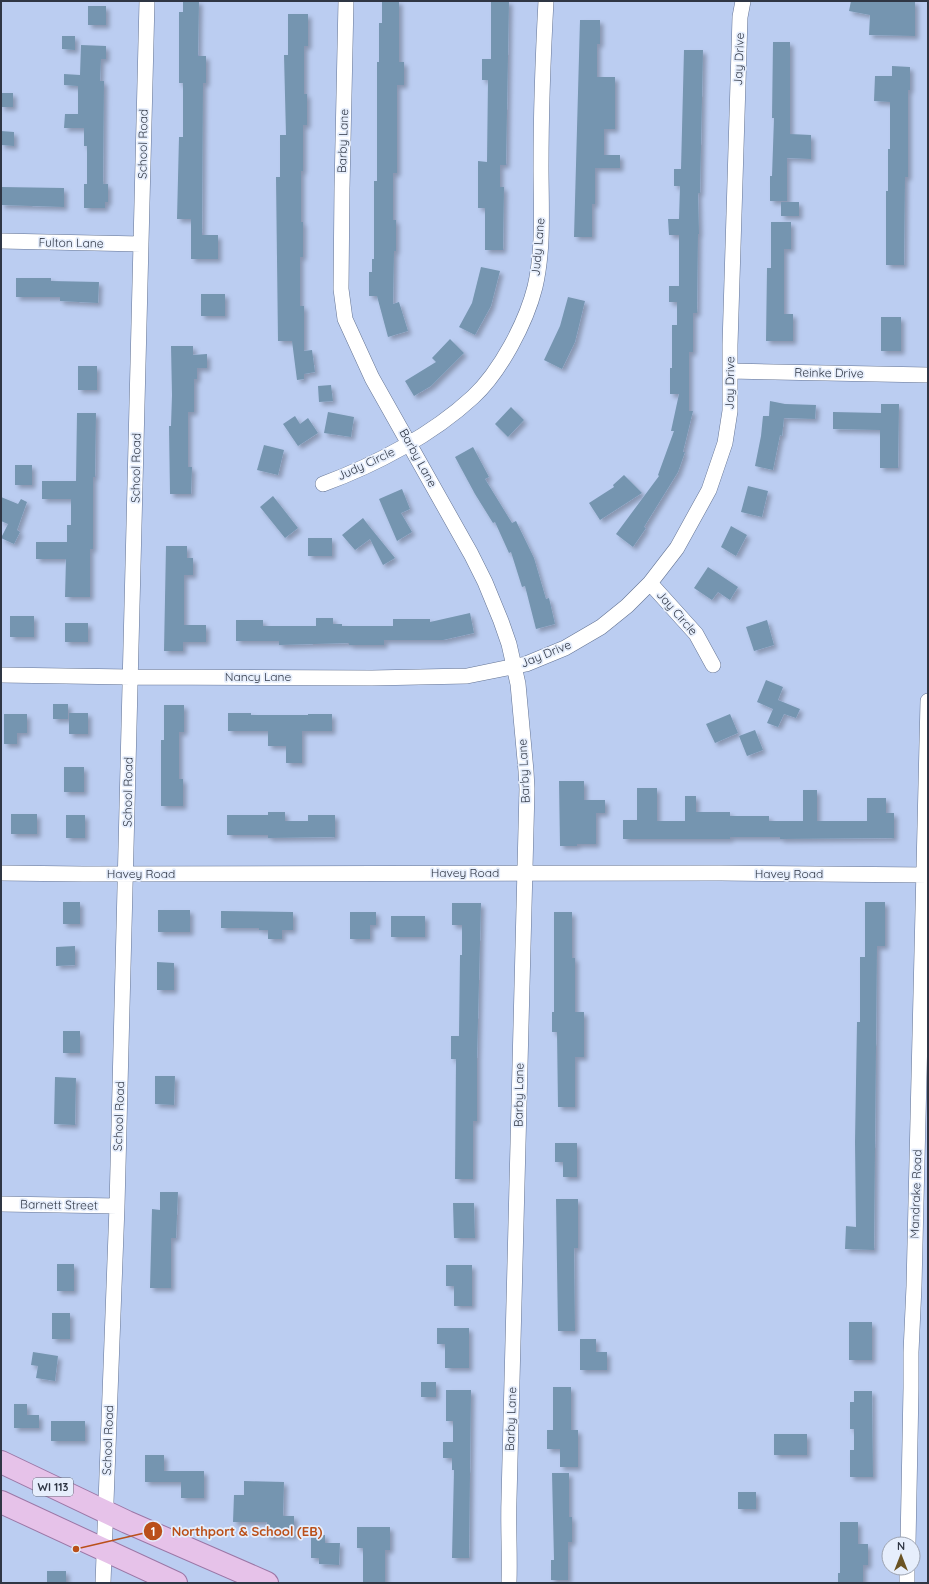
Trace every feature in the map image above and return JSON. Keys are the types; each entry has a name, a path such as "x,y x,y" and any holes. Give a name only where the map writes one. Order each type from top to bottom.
{"main road":[{"name":"WI 113","path":"1,1462 106,1512 267,1583"},
{"path":"1,1502 176,1583"}],"street":[{"name":"School Road","path":"103,1583 103,1550 106,1512 117,1206 147,1"},
{"name":"Barby Lane","path":"346,1 341,289 345,319 372,378 486,582 501,621 518,684 526,771 519,1036 514,1334 508,1518 509,1583"},
{"name":"Judy Lane","path":"409,442 440,423 473,397 485,384 512,345 534,288 541,232 541,165 546,1"},
{"name":"Jay Drive","path":"514,667 526,664 565,648 602,627 627,606 650,583 677,548 709,490 725,443 730,411 740,17 743,1"},
{"name":"Fulton Lane","path":"1,241 141,244"},
{"name":"Reinke Drive","path":"730,371 928,375"},
{"name":"Judy Circle","path":"322,484 353,473 372,464 409,442"},
{"name":"Jay Circle","path":"650,583 696,634 713,665"},
{"name":"Nancy Lane","path":"1,675 372,678 467,676 514,667"},
{"name":"Mandrake Road","path":"908,1536 912,1388 911,1352 924,1057 928,701"},
{"name":"Havey Road","path":"1,873 926,875"},
{"name":"Barnett Street","path":"1,1204 117,1206"}],"building":[{"path":"183,1 199,1 198,56 206,56 206,83 203,83 202,235 218,235 218,259 191,259 191,219 177,219 179,137 183,137 183,83 179,83 179,12 183,12"},
{"path":"382,1 399,1 399,62 404,62 404,85 397,85 397,173 393,173 393,220 396,220 396,251 394,251 393,304 399,302 408,331 388,337 377,296 369,296 369,272 372,272 372,259 374,259 374,181 377,181 377,62 379,62 379,23 382,23"},
{"path":"491,1 509,1 506,165 500,165 500,187 504,187 503,250 485,250 485,208 478,208 478,161 487,162 488,80 482,80 482,59 491,59"},
{"path":"851,1 915,1 915,36 869,35 870,15 849,11"},
{"path":"88,6 106,6 106,25 88,25"},
{"path":"288,14 308,14 308,46 304,46 304,94 307,94 307,125 303,125 303,171 301,171 303,257 300,257 300,306 304,306 304,351 312,350 315,372 304,374 304,379 297,380 292,341 278,341 276,177 280,177 280,135 286,135 284,55 288,55"},
{"path":"580,20 600,20 600,44 597,44 597,77 615,77 615,129 604,129 604,155 620,155 620,168 595,168 595,204 592,204 592,237 574,237"},
{"path":"62,36 75,36 75,50 62,49"},
{"path":"773,42 790,42 790,134 811,135 811,159 787,158 787,201 770,201 770,176 772,176 774,118 772,118"},
{"path":"81,45 106,46 106,59 101,59 100,81 104,81 103,184 108,184 108,202 105,202 105,208 84,208 84,184 87,184 87,146 84,146 84,128 64,128 65,114 78,114 78,86 64,85 64,74 80,75"},
{"path":"684,50 703,50 700,193 698,193 699,234 697,313 693,313 693,352 689,352 689,411 693,411 683,452 685,452 678,472 644,527 646,528 633,547 616,534 659,476 658,475 674,431 671,431 679,394 670,394 670,368 672,368 672,325 677,325 677,302 669,302 669,286 679,286 679,235 669,235 668,219 679,219 680,186 674,186 674,169 681,169"},
{"path":"892,66 910,67 910,90 908,90 908,177 905,177 904,265 886,265 886,191 888,191 888,149 890,149 890,102 874,101 875,76 892,76"},
{"path":"1,93 13,93 13,107 1,107"},
{"path":"1,131 14,132 14,146 1,145"},
{"path":"1,187 64,188 64,207 1,205"},
{"path":"781,202 799,202 799,216 781,216"},
{"path":"771,222 791,222 791,249 784,249 784,314 793,314 793,341 766,341 767,268 771,268"},
{"path":"481,267 500,271 491,306 475,335 459,327 472,303"},
{"path":"16,278 51,278 51,281 99,282 98,303 60,301 60,297 16,297"},
{"path":"201,294 225,294 225,316 201,316"},
{"path":"568,297 585,301 575,342 562,369 544,360 560,326"},
{"path":"881,317 901,317 901,351 881,351"},
{"path":"450,339 464,353 431,386 414,396 405,381 436,362 432,358"},
{"path":"171,346 193,346 193,355 207,354 207,368 197,368 197,379 194,379 194,412 188,412 188,467 192,467 191,494 170,494 169,426 171,426 172,395"},
{"path":"78,366 97,366 97,390 78,390"},
{"path":"331,385 333,401 319,402 318,386"},
{"path":"770,401 785,404 816,405 815,419 784,418 782,436 780,435 773,470 755,466 763,416 769,416"},
{"path":"881,404 899,404 898,468 880,468 880,430 833,429 833,412 881,413"},
{"path":"511,407 524,420 508,437 495,424"},
{"path":"328,412 354,417 351,437 324,433"},
{"path":"77,413 96,413 95,477 93,477 93,549 90,549 90,597 65,597 66,559 36,559 36,542 67,542 67,525 71,525 71,499 42,499 42,481 76,481"},
{"path":"295,416 300,424 308,418 318,433 298,446 283,424"},
{"path":"264,445 284,450 278,475 257,470"},
{"path":"473,447 489,477 485,479 512,523 516,521 534,558 546,599 549,598 555,624 536,629 525,586 522,587 511,552 509,553 495,522 493,523 475,494 455,457"},
{"path":"15,465 32,465 32,485 15,485"},
{"path":"624,475 642,493 600,520 589,503 614,487 613,485"},
{"path":"748,486 768,491 762,517 741,512"},
{"path":"402,489 410,509 401,513 412,532 397,541 379,499"},
{"path":"273,496 298,528 285,538 260,507"},
{"path":"1,497 18,504 21,499 27,502 17,530 20,532 14,544 1,538 8,524 1,521"},
{"path":"363,518 395,558 383,565 370,539 355,550 342,535"},
{"path":"731,526 747,535 736,556 721,547"},
{"path":"308,538 332,538 332,556 308,556"},
{"path":"166,546 187,546 187,558 193,558 193,575 184,575 184,625 206,625 206,642 183,642 183,651 164,651"},
{"path":"708,567 738,587 730,600 718,592 712,600 694,588"},
{"path":"470,613 474,633 443,640 384,640 384,645 349,645 349,643 279,645 279,641 236,641 236,620 263,620 263,626 316,626 316,618 333,618 333,624 342,624 342,626 393,626 393,619 430,619 430,622"},
{"path":"10,616 34,616 34,637 10,637"},
{"path":"767,620 774,645 754,651 746,627"},
{"path":"65,623 88,623 88,642 65,642"},
{"path":"766,680 783,687 778,700 800,709 796,718 784,714 778,727 767,723 773,709 757,702"},
{"path":"53,704 68,704 68,719 53,719"},
{"path":"164,705 184,705 184,732 179,732 179,779 183,779 183,806 161,806 161,740 164,740"},
{"path":"69,713 88,713 88,734 69,734"},
{"path":"228,713 251,713 251,715 332,714 332,731 302,731 302,763 286,763 286,746 268,746 268,731 228,731"},
{"path":"4,714 27,714 27,733 17,733 17,744 4,744"},
{"path":"730,714 738,733 715,743 706,724"},
{"path":"755,730 763,750 747,756 739,736"},
{"path":"64,767 84,767 84,792 64,792"},
{"path":"559,781 584,781 584,800 605,800 605,813 596,813 596,844 560,846"},
{"path":"637,788 657,788 657,821 685,821 685,796 696,796 696,812 730,812 730,816 769,816 769,821 803,821 803,790 817,790 817,821 867,821 867,798 886,798 886,813 894,813 894,838 780,839 780,837 730,837 730,839 623,839 623,820 637,820"},
{"path":"268,812 285,812 285,821 308,821 308,815 335,815 335,837 268,838 268,835 227,835 227,815 268,815"},
{"path":"11,814 37,814 37,834 11,834"},
{"path":"66,815 85,815 85,838 66,838"},
{"path":"63,902 80,902 80,924 63,924"},
{"path":"865,902 885,902 885,946 877,946 874,1250 845,1249 846,1226 856,1227 855,1142 857,1022 860,1022 860,957 865,957"},
{"path":"452,903 481,903 477,1121 473,1121 473,1179 455,1179 456,1059 451,1059 451,1036 459,1036 462,925 452,925"},
{"path":"158,910 190,910 190,932 158,932"},
{"path":"221,911 293,912 293,930 282,930 282,939 268,939 268,930 259,930 259,928 221,928"},
{"path":"350,912 376,912 376,925 370,925 370,939 350,939"},
{"path":"554,912 572,912 572,958 575,958 575,1012 584,1012 584,1057 575,1057 575,1107 558,1107 557,1032 552,1032 552,1012 554,1012"},
{"path":"391,916 425,916 425,937 391,937"},
{"path":"75,946 75,965 56,966 56,947"},
{"path":"157,962 174,963 174,990 157,990"},
{"path":"63,1031 80,1031 80,1053 63,1053"},
{"path":"155,1076 175,1076 174,1105 155,1104"},
{"path":"55,1077 76,1078 75,1125 54,1124"},
{"path":"555,1143 577,1143 577,1177 563,1177 563,1162 555,1162"},
{"path":"160,1192 178,1192 176,1238 171,1238 171,1288 150,1288 152,1209 160,1210"},
{"path":"556,1199 578,1199 578,1248 574,1248 575,1331 558,1331"},
{"path":"453,1203 474,1203 475,1238 454,1238"},
{"path":"57,1264 74,1264 74,1291 57,1291"},
{"path":"446,1265 472,1265 472,1306 454,1306 454,1286 446,1286"},
{"path":"52,1313 70,1313 70,1339 52,1339"},
{"path":"849,1322 872,1322 872,1360 849,1360"},
{"path":"437,1328 469,1328 469,1368 445,1368 445,1344 437,1344"},
{"path":"580,1339 596,1339 596,1352 607,1352 607,1370 580,1370"},
{"path":"33,1352 58,1356 55,1381 36,1378 38,1366 31,1365"},
{"path":"421,1382 436,1382 436,1397 421,1397"},
{"path":"553,1387 571,1387 571,1430 578,1430 578,1467 560,1467 560,1449 547,1449 547,1430 553,1430"},
{"path":"446,1390 471,1390 469,1558 452,1558 454,1470 452,1470 452,1458 443,1458 443,1442 453,1442 453,1421 446,1421"},
{"path":"854,1391 872,1391 873,1477 850,1477 850,1450 854,1450 854,1429 850,1429 850,1402 854,1402"},
{"path":"14,1404 27,1404 27,1415 39,1415 39,1428 14,1428"},
{"path":"51,1421 85,1421 85,1441 51,1441"},
{"path":"774,1434 807,1434 807,1455 774,1455"},
{"path":"145,1455 164,1455 164,1471 204,1471 204,1498 181,1498 181,1482 145,1482"},
{"path":"552,1473 569,1473 569,1517 572,1517 572,1542 568,1542 568,1580 551,1580 551,1560 554,1560"},
{"path":"244,1481 284,1482 283,1516 294,1516 294,1536 266,1536 267,1522 233,1522 234,1495 244,1495"},
{"path":"738,1492 756,1492 756,1509 738,1509"},
{"path":"840,1522 858,1522 858,1544 868,1544 868,1565 863,1565 863,1583 838,1583 838,1573 840,1573"},
{"path":"357,1527 390,1527 390,1550 385,1550 385,1583 363,1583 363,1548 357,1548"},
{"path":"311,1535 325,1535 325,1543 340,1543 339,1565 319,1564 319,1558 311,1558"},
{"path":"47,1571 66,1571 66,1583 47,1583"}],"place":[{"name":"Northport & School (EB)","path":"76,1549"}]}
